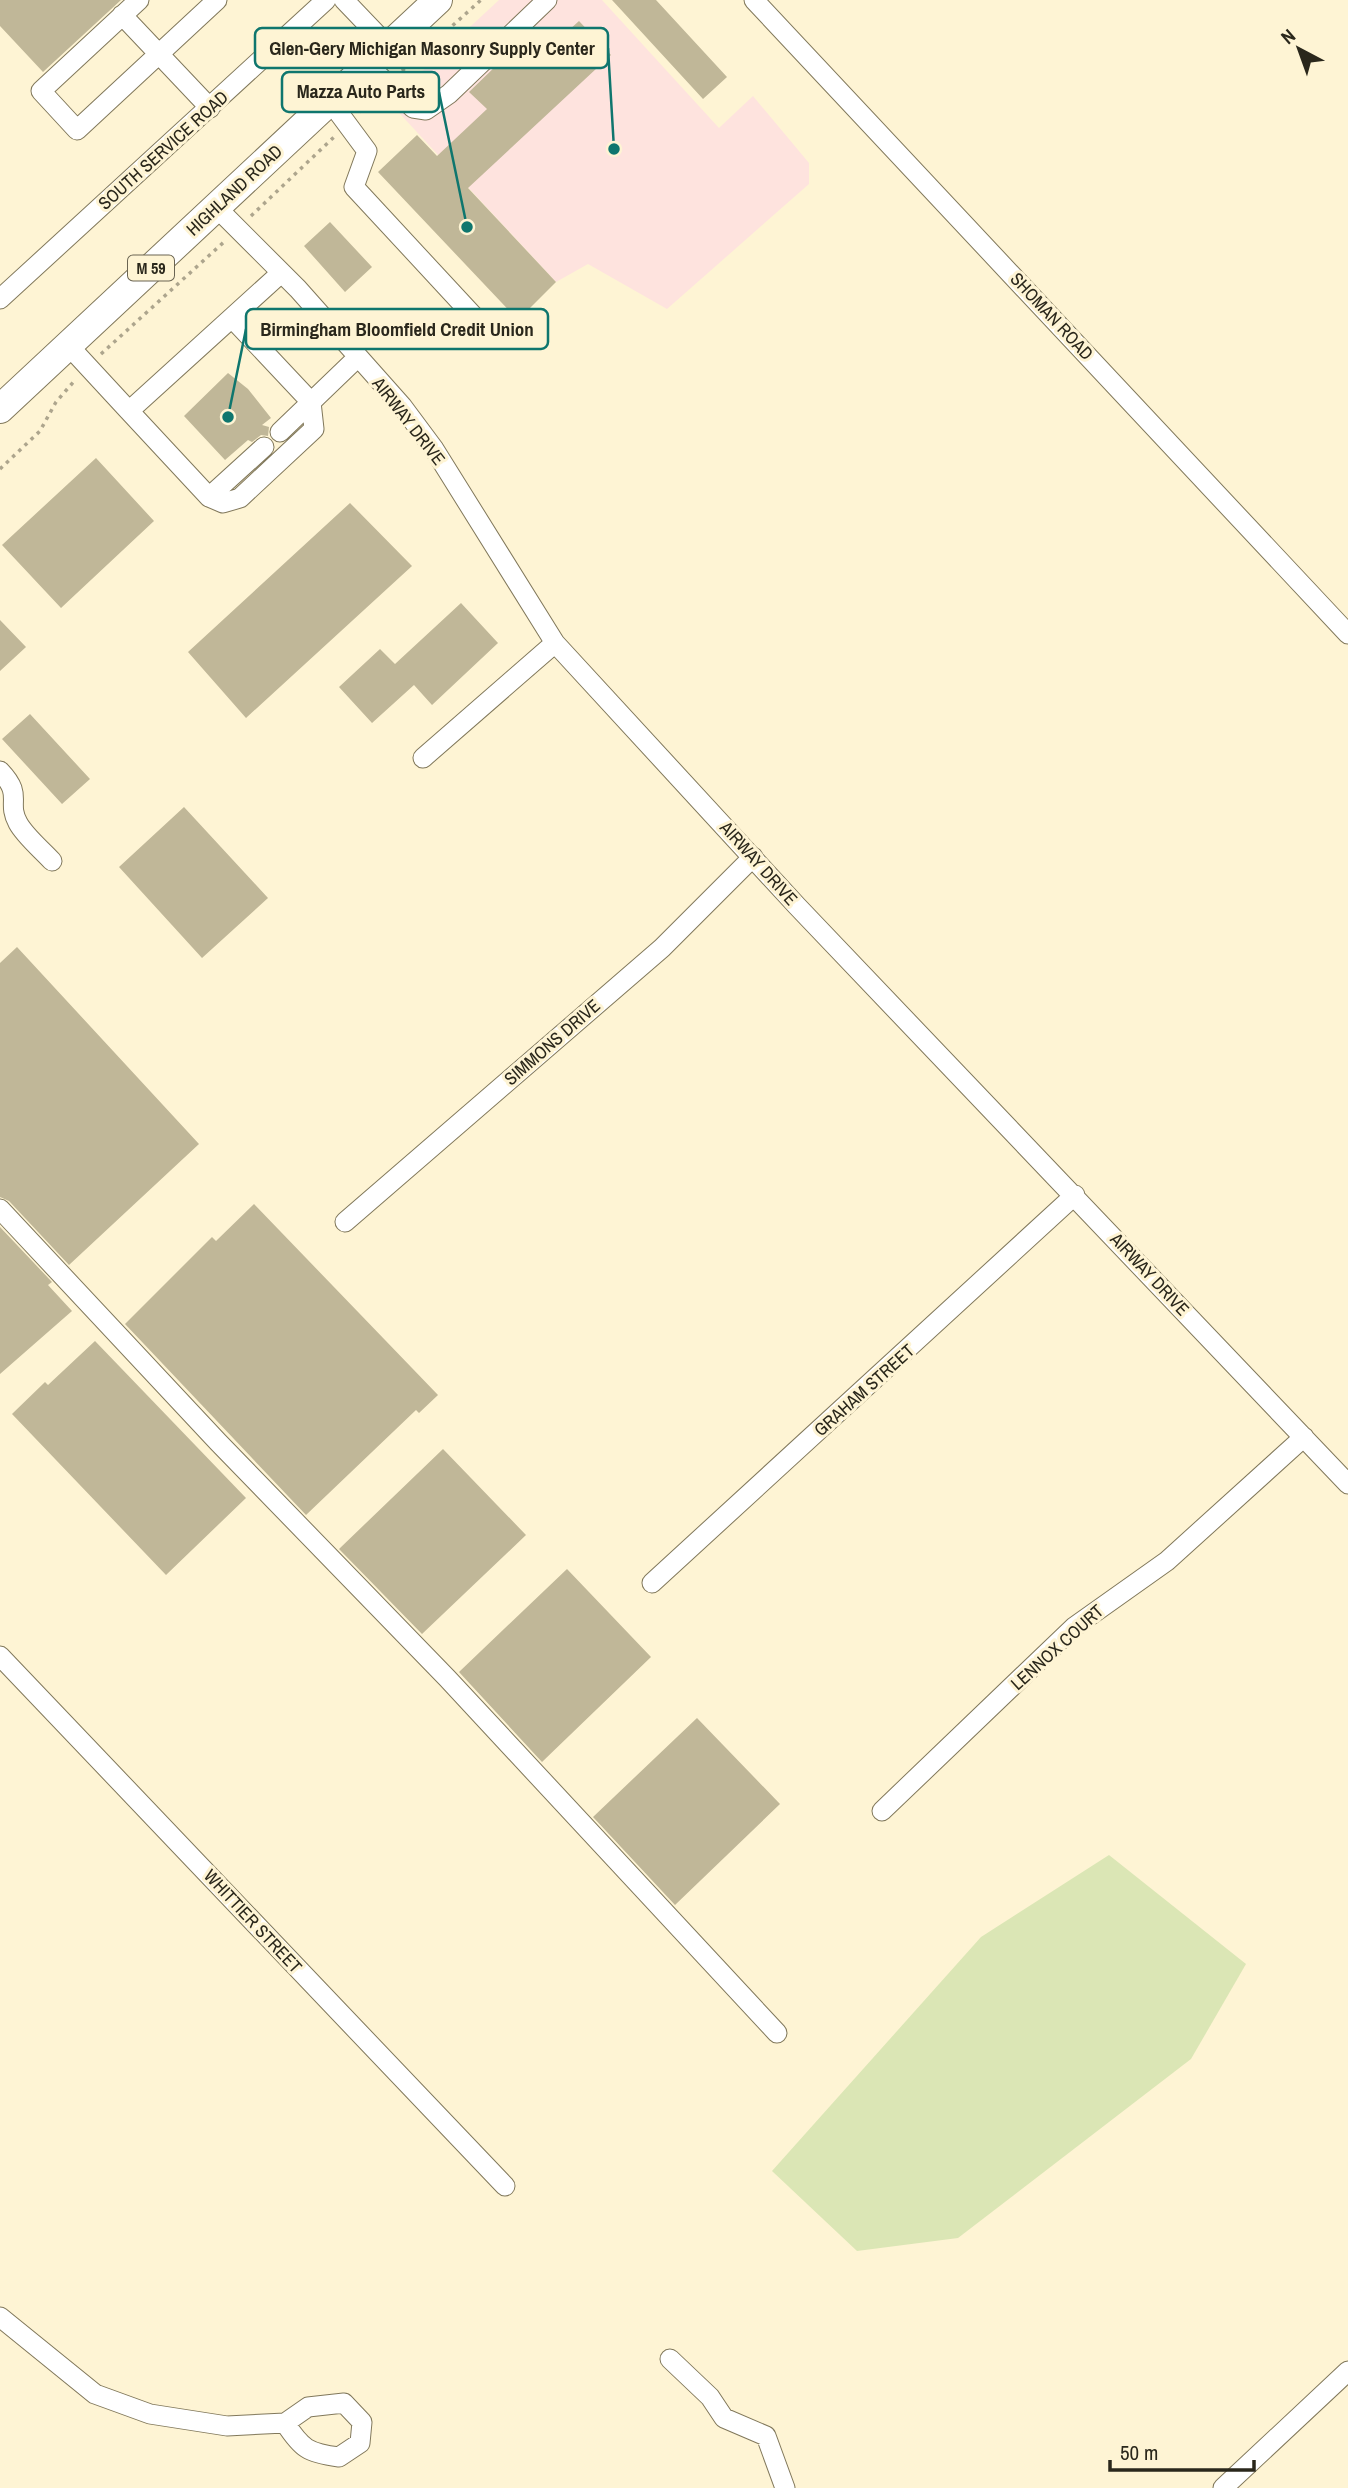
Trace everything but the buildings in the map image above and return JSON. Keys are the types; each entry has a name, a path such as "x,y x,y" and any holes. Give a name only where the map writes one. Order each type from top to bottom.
{"highway":[{"name":"HIGHLAND ROAD","path":"0,409 438,0"}],"street":[{"path":"139,0 41,91 77,130 217,0"},
{"name":"SOUTH SERVICE ROAD","path":"0,299 326,0"},
{"path":"344,0 378,56 387,86 413,108 426,110 437,105 547,0"},
{"name":"SHOMAN ROAD","path":"754,0 1348,634"},
{"path":"122,15 210,108"},
{"path":"330,101 367,151 354,187 480,323"},
{"name":"AIRWAY DRIVE","path":"216,206 402,406 434,449 555,643 753,857 1348,1484"},
{"path":"129,411 281,273"},
{"path":"68,345 209,497 223,503 240,498 314,429 311,402 232,318"},
{"path":"280,432 358,357"},
{"path":"209,497 264,446"},
{"path":"423,758 555,643"},
{"path":"0,771 15,791 18,825 52,861"},
{"name":"SIMMONS DRIVE","path":"345,1222 662,948 753,857"},
{"name":"GRAHAM STREET","path":"652,1583 1075,1195"},
{"path":"0,1209 228,1452 447,1678 777,2032"},
{"name":"LENNOX COURT","path":"882,1811 1074,1627 1167,1562 1304,1437"},
{"name":"WHITTIER STREET","path":"0,1656 505,2186"},
{"path":"0,2317 94,2394 150,2414 228,2426 285,2423"},
{"path":"670,2359 710,2397 724,2417 766,2436 785,2488"},
{"path":"1223,2488 1346,2377"}],"path":[{"path":"252,215 481,0"},
{"path":"0,469 40,431 55,402 88,367 223,242"}],"shaded area":[{"path":"499,0 602,0 719,128 753,96 809,163 809,184 667,309 588,264 556,282 389,102"}],"green space":[{"path":"1109,1855 1246,1964 1191,2059 958,2238 857,2251 772,2171 981,1937"}],"place":[{"name":"Glen-Gery Michigan Masonry Supply Center","path":"614,149"},
{"name":"Mazza Auto Parts","path":"467,227"},
{"name":"Birmingham Bloomfield Credit Union","path":"228,417"}]}
